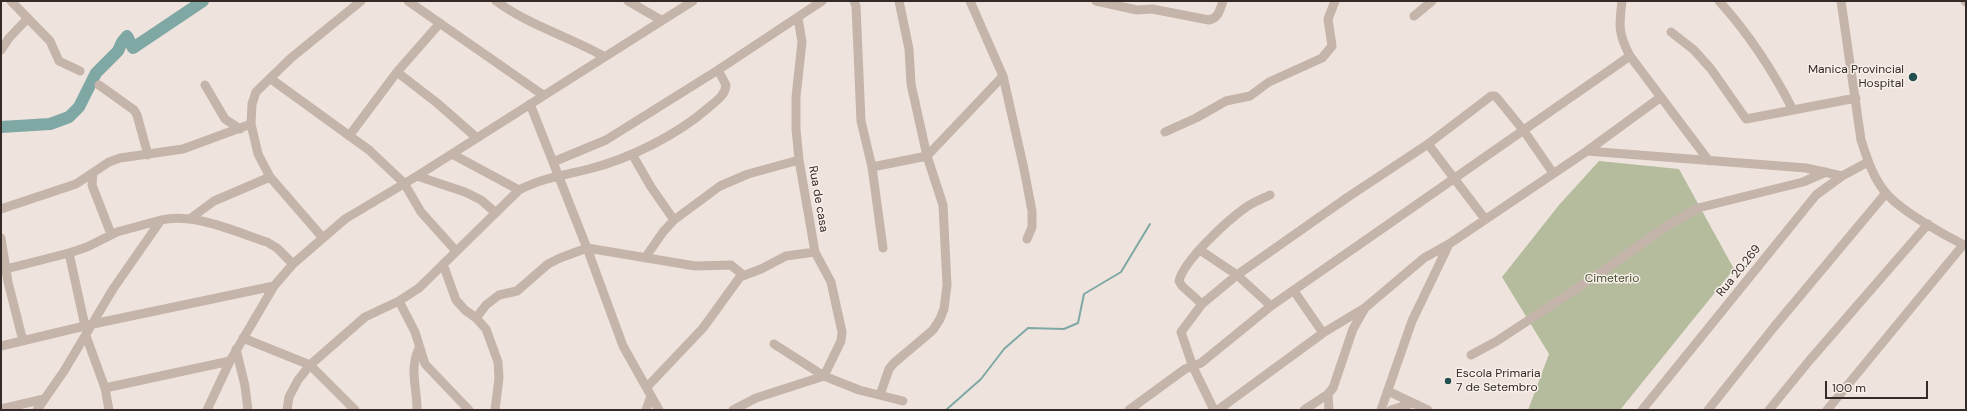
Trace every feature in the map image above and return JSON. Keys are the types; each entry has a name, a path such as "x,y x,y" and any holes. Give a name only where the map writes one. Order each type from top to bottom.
{"street":[{"path":"12,1 54,46 56,57 59,61 80,71"},
{"path":"323,238 293,206 270,177 258,154 251,124 252,104 256,92 291,58 361,1"},
{"path":"408,1 543,95"},
{"path":"496,1 518,15 580,43 605,57"},
{"path":"628,1 661,20"},
{"path":"207,410 236,349 274,286 293,264 345,219 417,176 693,1"},
{"path":"553,162 606,140 718,70 822,1"},
{"path":"854,1 856,6 860,64 861,121 872,167 883,248"},
{"path":"880,395 889,369 933,330 940,319 946,297 943,205 926,156 911,84 909,49 899,1"},
{"path":"970,1 1003,76 1011,106 1032,211 1032,228 1027,239"},
{"path":"1096,1 1137,10 1152,9 1209,20 1214,19 1218,15 1223,1"},
{"path":"1165,132 1196,118 1219,104 1250,96 1269,82 1322,58 1332,46 1328,19 1335,1"},
{"path":"1414,16 1432,1"},
{"path":"1622,1 1619,31 1622,42 1630,56 1709,161"},
{"path":"1719,1 1776,76 1793,110"},
{"path":"1827,410 1965,245 1928,224 1907,210 1886,193 1868,162 1862,140 1841,1"},
{"path":"1,50 9,38 28,18"},
{"name":"Rua de casa","path":"798,18 802,42 796,97 799,160 815,252 831,282 842,332 841,340 824,376"},
{"path":"349,136 397,72 440,23"},
{"path":"1671,32 1694,50 1711,69 1746,119 1856,98"},
{"path":"1129,410 1184,368 1193,367 1201,363 1271,306 1630,56"},
{"path":"287,410 289,397 298,380 310,365 365,317 400,301 419,288 519,190 538,180 590,169 632,154 688,123 722,96 726,90 726,85 718,70"},
{"path":"397,72 437,103 477,138"},
{"path":"872,167 926,156 1003,76"},
{"path":"271,79 369,150 404,183 421,212 456,251"},
{"path":"99,85 134,110 148,155"},
{"path":"204,85 225,118 240,129"},
{"path":"1214,410 1193,367 1181,332 1202,304 1237,275 1348,197 1428,144 1491,96 1495,96 1498,99 1524,131 1553,172"},
{"path":"1218,410 1323,333 1366,307 1424,258 1449,244 1553,172 1587,151 1661,97"},
{"path":"530,104 587,248 623,346 659,410"},
{"path":"1,209 76,184 109,162 120,158 148,155 183,148 251,124"},
{"path":"1428,144 1485,219"},
{"path":"1587,151 1806,168 1842,176"},
{"path":"452,154 519,190"},
{"path":"632,154 651,187 674,220"},
{"path":"645,258 663,232 674,220 720,186 730,181 799,160"},
{"name":"Rua 20.269","path":"1642,410 1816,195 1842,176 1868,162"},
{"path":"1471,356 1497,341 1603,271 1664,228 1698,208 1803,182 1826,172"},
{"path":"93,173 92,185 111,234"},
{"path":"417,176 465,192 481,200 496,213"},
{"path":"191,218 214,201 270,177"},
{"path":"76,184 92,185"},
{"path":"1708,410 1774,327 1886,193"},
{"path":"1202,304 1182,286 1179,280 1187,264 1233,217 1247,207 1270,195"},
{"path":"6,269 69,253 87,247 111,234 128,228 173,217 191,218 267,242 277,248 293,264"},
{"path":"37,410 86,336 89,325 161,220"},
{"path":"1769,410 1809,361 1928,224"},
{"path":"1,238 6,269 4,283 22,341"},
{"path":"1381,410 1412,321 1449,244"},
{"path":"476,318 486,305 499,295 517,291 548,264 587,248 695,266 731,265 743,275"},
{"path":"1200,250 1237,275 1271,306"},
{"path":"647,387 703,328 743,275 761,269 786,256 815,252"},
{"path":"69,253 89,325"},
{"path":"443,264 456,300 486,329 498,362 499,378 495,410"},
{"path":"1,346 89,325 274,286"},
{"path":"1294,291 1323,333"},
{"path":"400,301 415,332 425,364 469,410"},
{"path":"1304,410 1328,394 1333,388 1339,374 1353,328 1366,307"},
{"path":"86,336 105,388 109,410"},
{"path":"243,338 310,365 355,410"},
{"path":"774,344 824,376 880,395 903,401"},
{"path":"417,410 417,395 413,365 419,348"},
{"path":"236,349 245,386 248,410"},
{"path":"105,388 230,361"},
{"path":"733,410 756,398 824,376"},
{"path":"1388,391 1428,410"},
{"path":"1328,394 1329,410"},
{"path":"646,410 651,396"},
{"path":"1,409 44,399"},
{"path":"1391,410 1413,403"}],"green space":[{"name":"Cimeterio","path":"1599,161 1679,169 1734,269 1620,410 1528,410 1549,354 1502,277 1559,205"}],"waterway":[{"path":"1,127 50,124 69,117 79,107 96,73 118,51 122,42 127,36 133,48 203,1"},
{"path":"946,410 981,379 1004,349 1028,328 1064,329 1078,323 1084,294 1121,272 1150,224"}],"place":[{"name":"Manica Provincial Hospital","path":"1913,77"},
{"name":"Escola Primaria 7 de Setembro","path":"1448,381"}]}
